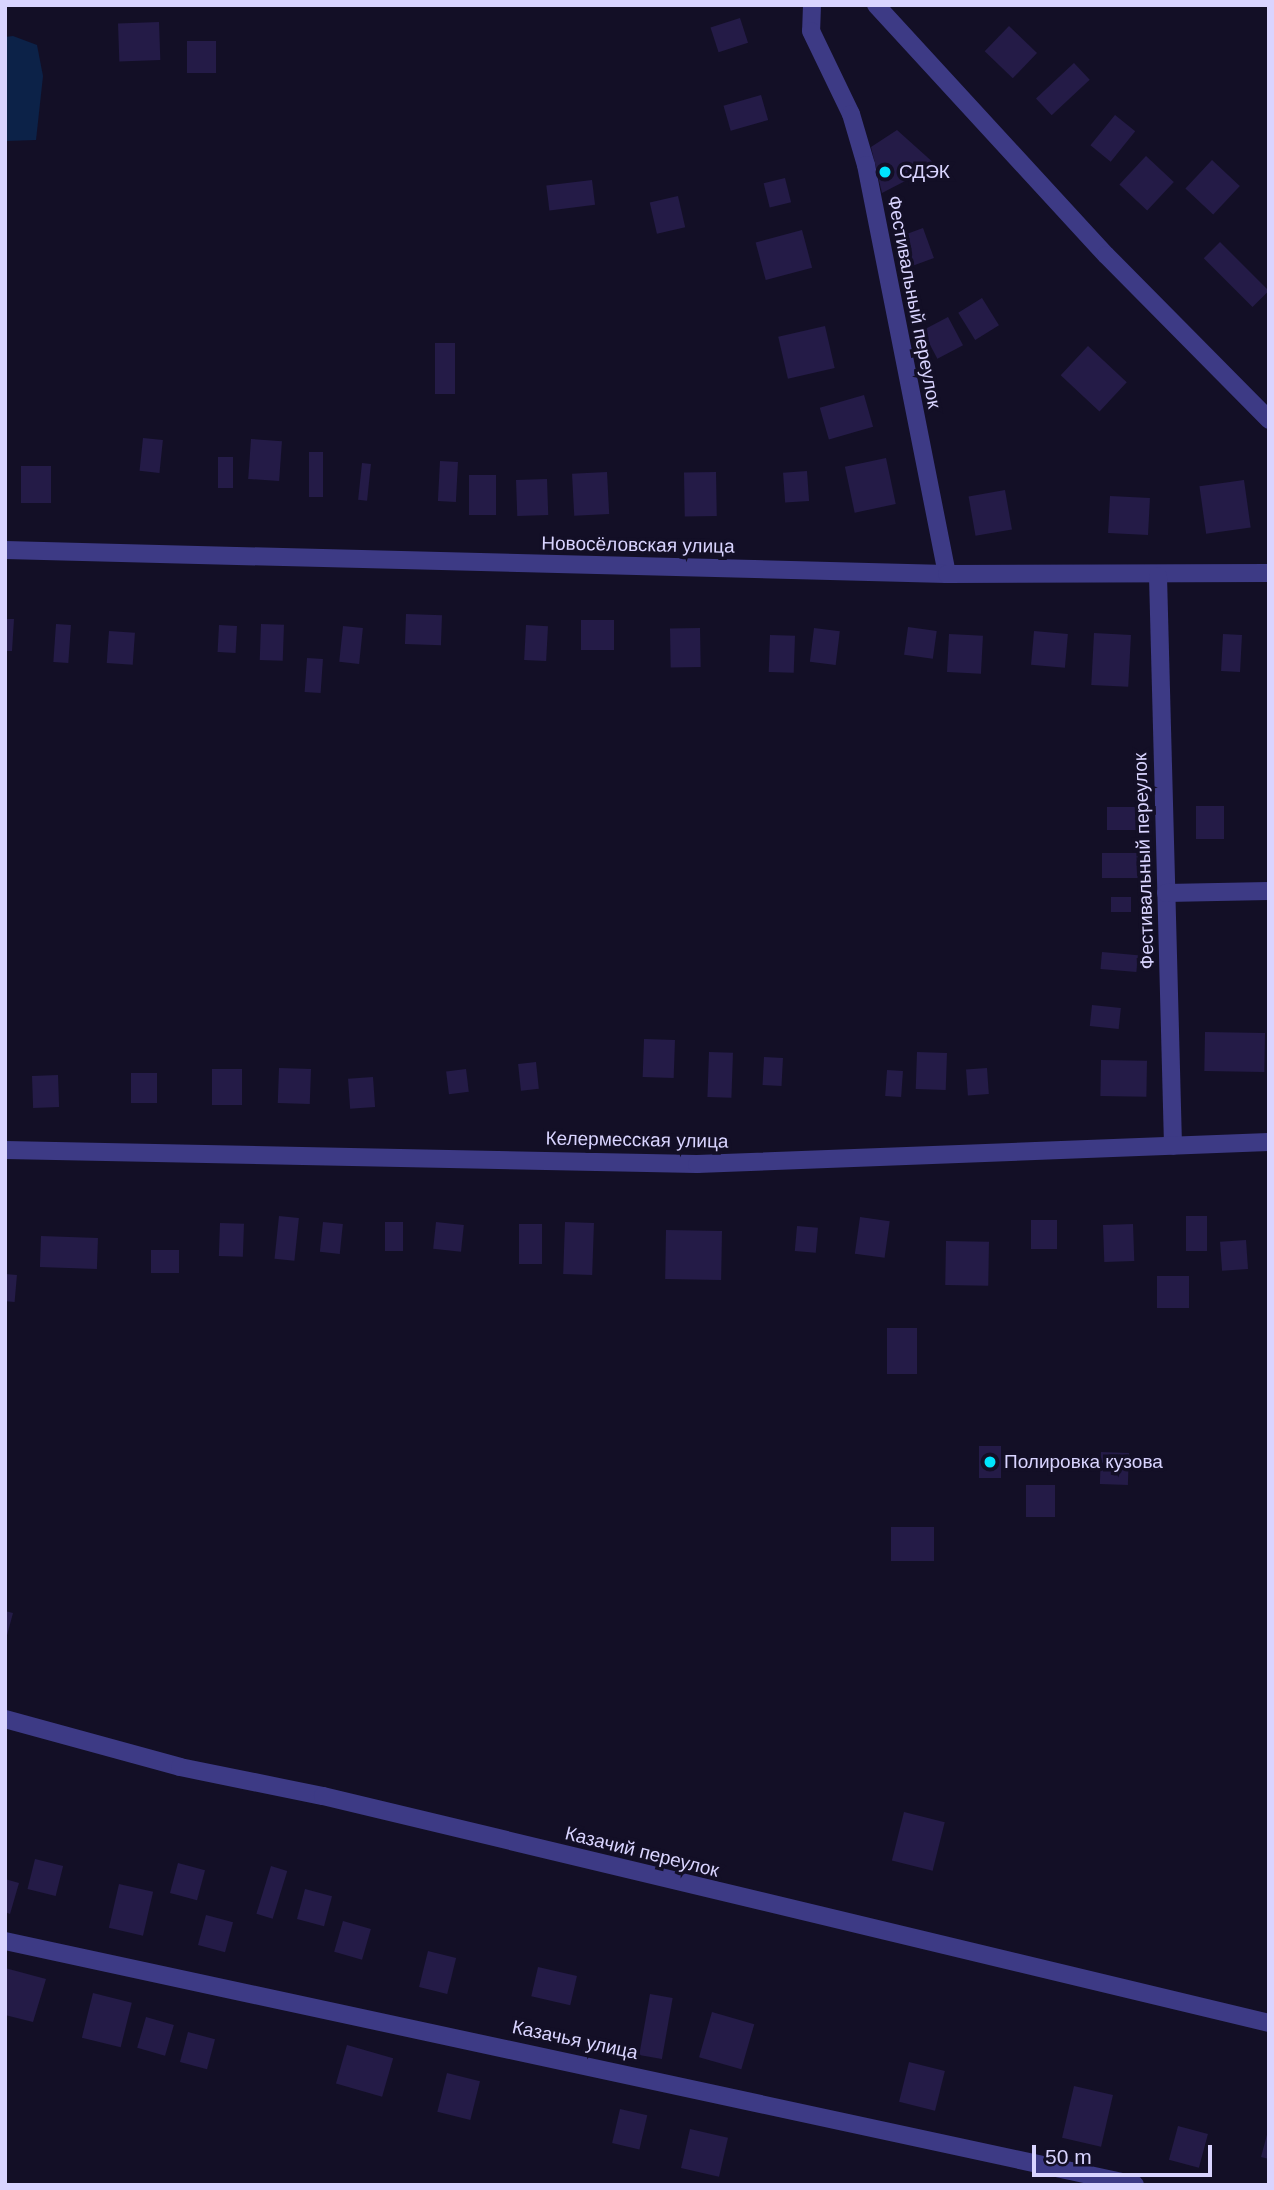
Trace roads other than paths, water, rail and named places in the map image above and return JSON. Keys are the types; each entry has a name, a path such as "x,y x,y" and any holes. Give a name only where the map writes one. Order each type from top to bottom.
{"street":[{"name":"Фестивальный переулок","path":"812,5 811,31 850,114 866,165 947,574"},
{"path":"876,5 1107,255 1269,420"},
{"name":"Новосёловская улица","path":"5,550 947,574 1158,576 1269,573"},
{"name":"Фестивальный переулок","path":"1158,576 1173,1146"},
{"path":"1166,893 1269,891"},
{"name":"Келермесская улица","path":"5,1150 697,1164 1269,1142"},
{"name":"Казачий переулок","path":"5,1719 180,1767 323,1796 1269,2023"},
{"name":"Казачья улица","path":"5,1941 1135,2185"}],"water":[{"path":"13,36 37,45 43,76 36,140 5,141 5,37"}],"place":[{"name":"СДЭК","path":"885,172"},
{"name":"Полировка кузова","path":"990,1462"}]}
